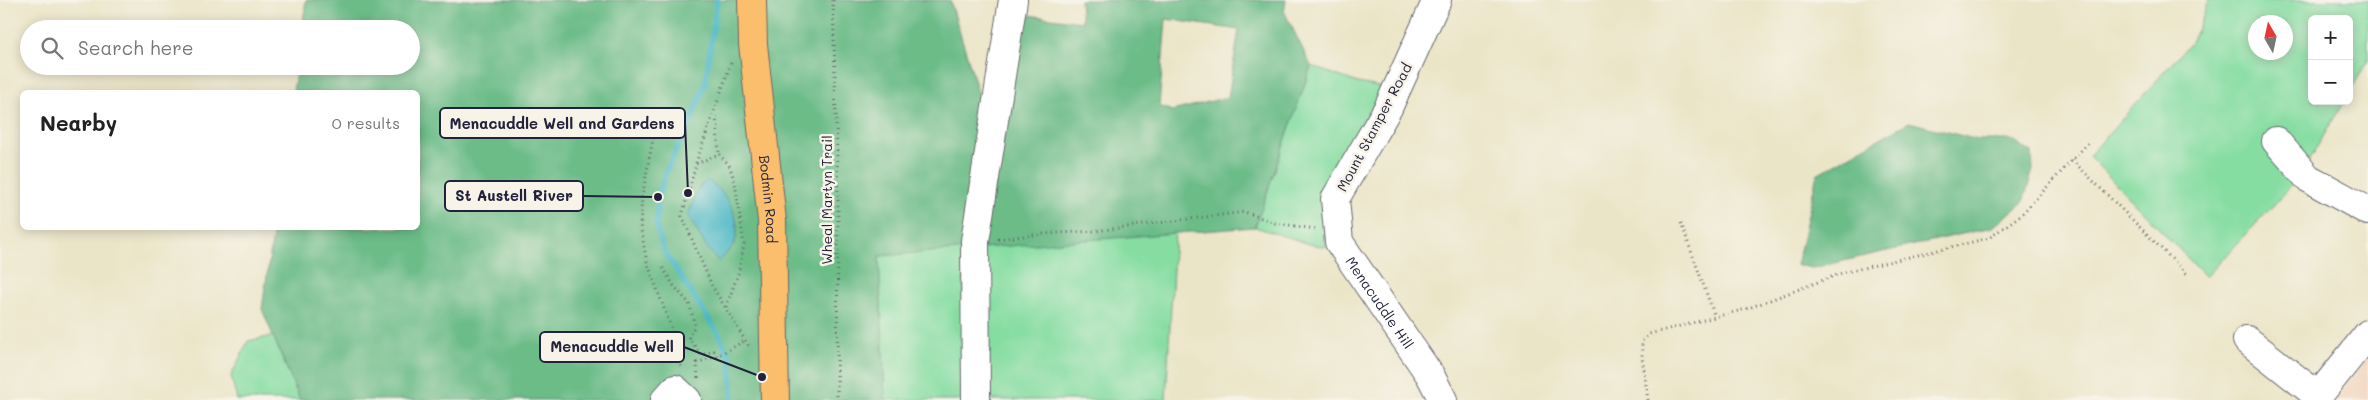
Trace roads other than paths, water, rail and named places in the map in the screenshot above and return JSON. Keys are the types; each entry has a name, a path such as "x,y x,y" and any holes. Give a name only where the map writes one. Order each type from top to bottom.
{"main road":[{"name":"Bodmin Road","path":"752,0 754,44 772,221 775,400"}],"street":[{"path":"976,400 976,241 1013,0"},
{"name":"Mount Stamper Road","path":"1335,200 1388,108 1437,0"},
{"path":"2276,141 2308,178 2368,211"},
{"name":"Menacuddle Hill","path":"1335,200 1339,242 1430,375 1443,400"},
{"path":"2247,340 2317,398 2368,334"},
{"path":"665,400 675,389 690,393"}],"water":[{"path":"708,180 727,199 732,208 737,226 734,244 719,262 707,248 688,215 699,187"}],"waterway":[{"path":"717,0 705,84 693,116 667,169 658,197 656,225 664,251 719,335 730,357 733,400"}],"place":[{"name":"Menacuddle Well and Gardens","path":"688,193"},
{"name":"St Austell River","path":"658,197"},
{"name":"Menacuddle Well","path":"762,377"}]}
